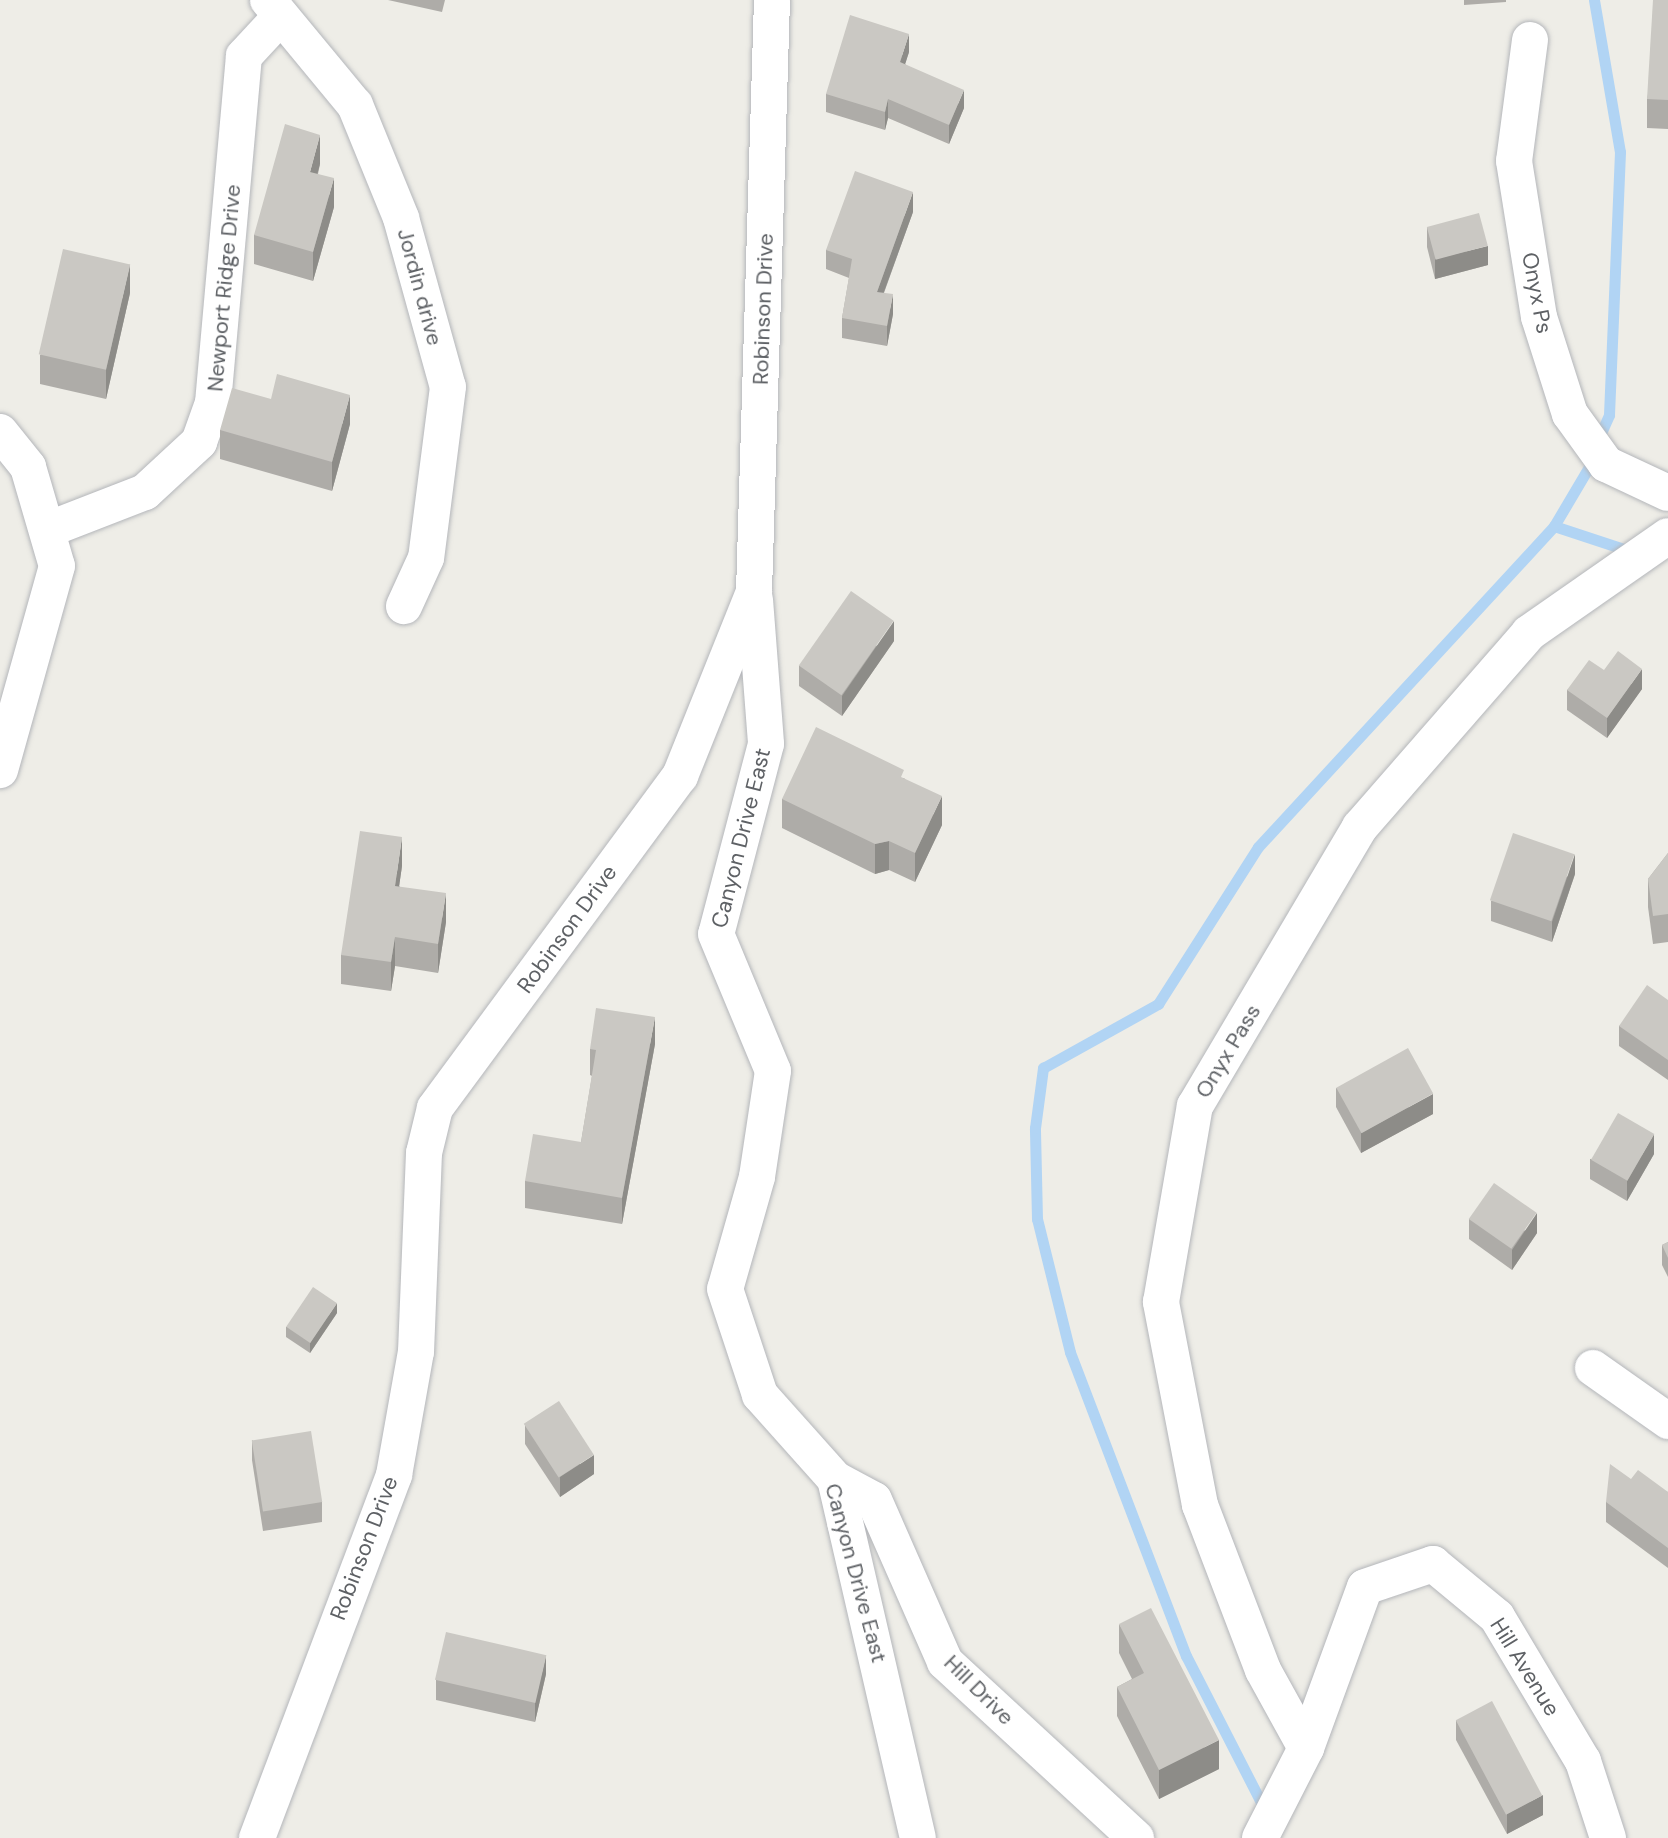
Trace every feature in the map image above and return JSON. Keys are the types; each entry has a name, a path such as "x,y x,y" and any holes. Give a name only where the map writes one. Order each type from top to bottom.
{"street":[{"name":"Robinson Drive","path":"257,1838 394,1475 416,1352 424,1153 435,1108 680,776 754,592 772,0"},
{"name":"Newport Ridge Drive","path":"47,530 145,492 199,442 213,403 244,56 275,8"},
{"name":"Jordin drive","path":"275,8 355,105 401,218 448,387 426,558 404,606"},
{"name":"Onyx Ps","path":"1530,40 1514,161 1539,317 1570,414 1606,464 1668,493"},
{"path":"0,432 28,467 57,566 6,724 0,770"},
{"name":"Onyx Pass","path":"1306,1748 1263,1670 1200,1505 1161,1302 1195,1106 1360,827 1529,633 1668,536"},
{"name":"Canyon Drive East","path":"754,592 766,744 716,934 773,1071 757,1177 725,1289 760,1395 835,1479 918,1838"},
{"path":"1593,1368 1668,1421"},
{"name":"Hill Drive","path":"835,1479 874,1500 945,1662 1136,1838"},
{"name":"Hill Avenue","path":"1306,1748 1365,1587 1433,1564 1497,1617 1583,1761 1608,1838"},
{"path":"1260,1838 1306,1748"}],"building":[{"path":"1653,0 1668,0 1668,100 1647,99"},
{"path":"850,15 909,34 900,62 964,90 949,125 888,99 885,112 826,94"},
{"path":"285,124 320,135 310,172 334,178 313,252 254,235"},
{"path":"855,171 913,192 877,292 893,294 887,326 842,318 852,259 826,250"},
{"path":"1479,213 1488,246 1436,260 1427,227"},
{"path":"63,249 130,265 106,370 39,354"},
{"path":"277,374 350,395 332,462 220,430 232,388 271,399"},
{"path":"851,591 894,621 841,695 799,666"},
{"path":"1618,651 1642,669 1607,718 1567,690 1589,660 1604,670"},
{"path":"816,727 904,770 901,777 942,796 915,853 889,841 875,844 782,799"},
{"path":"360,831 402,837 395,886 446,893 438,944 395,937 391,962 341,955"},
{"path":"1513,833 1574,854 1551,921 1490,900"},
{"path":"1668,853 1668,914 1653,916 1648,879"},
{"path":"1647,985 1668,1000 1668,1060 1619,1026"},
{"path":"596,1008 655,1017 622,1198 525,1181 533,1134 581,1142 596,1050 590,1049"},
{"path":"1408,1048 1433,1093 1361,1133 1336,1088"},
{"path":"1618,1113 1654,1134 1627,1181 1591,1160"},
{"path":"1494,1183 1537,1213 1511,1249 1469,1219"},
{"path":"1668,1242 1668,1258 1662,1245"},
{"path":"313,1287 337,1303 310,1343 286,1327"},
{"path":"559,1401 594,1455 559,1478 524,1424"},
{"path":"311,1431 322,1502 263,1511 252,1440"},
{"path":"1610,1464 1631,1479 1638,1470 1668,1492 1668,1548 1606,1502"},
{"path":"1151,1608 1219,1740 1159,1770 1117,1687 1144,1673 1119,1624"},
{"path":"446,1632 546,1655 535,1703 435,1680"},
{"path":"1492,1701 1542,1795 1506,1815 1456,1720"}],"waterway":[{"path":"1594,0 1620,152 1609,415 1598,440"},
{"path":"1266,1812 1186,1656 1070,1352 1037,1219 1035,1128 1043,1068 1158,1004 1258,847 1554,526 1593,460"},
{"path":"1554,526 1633,552"}]}
